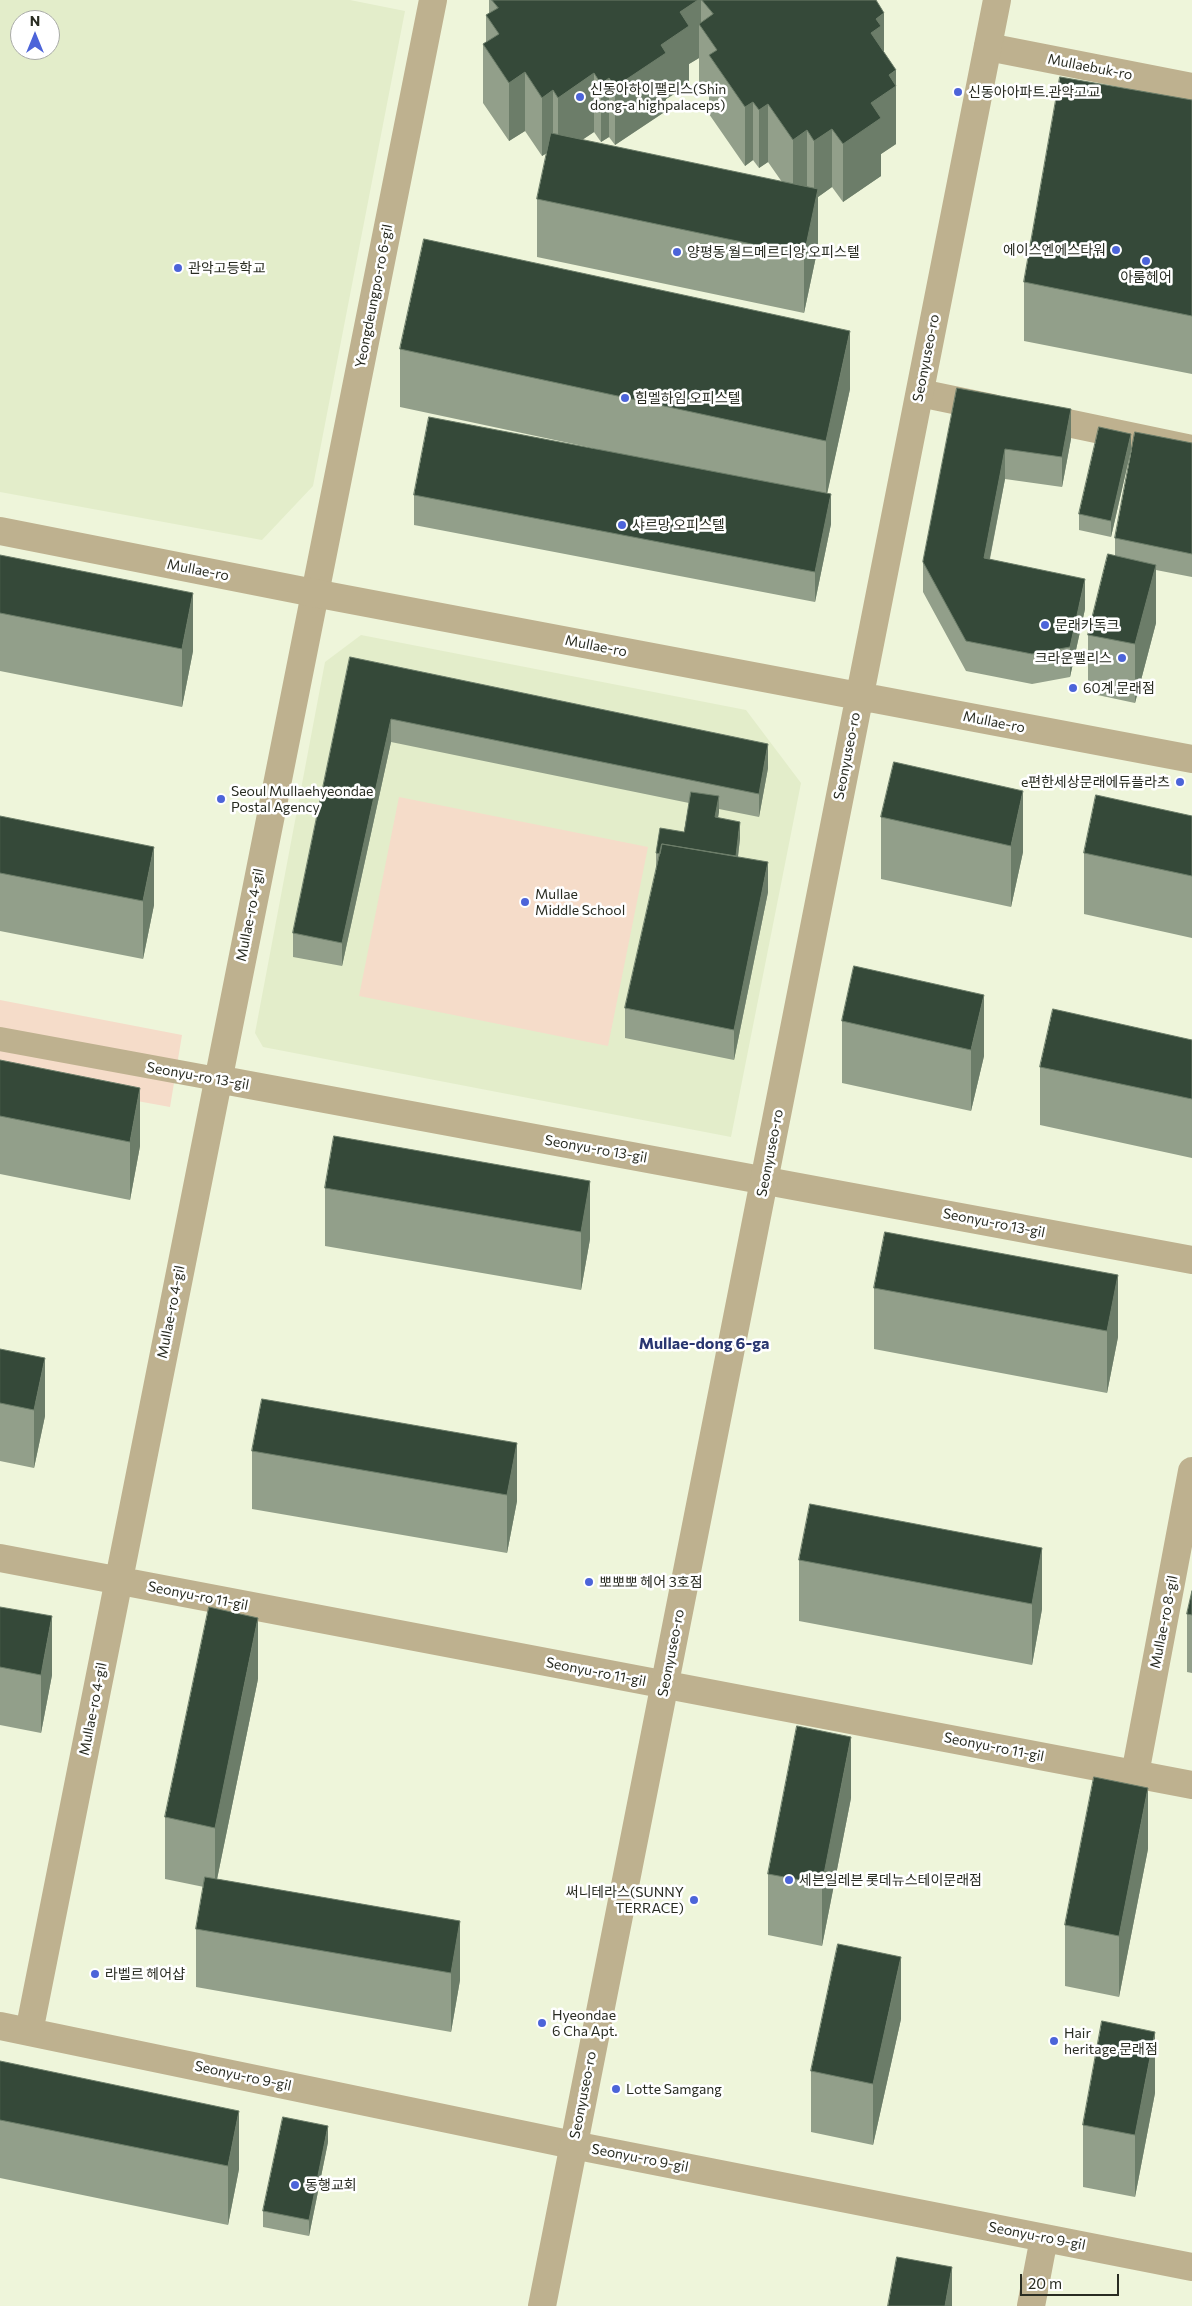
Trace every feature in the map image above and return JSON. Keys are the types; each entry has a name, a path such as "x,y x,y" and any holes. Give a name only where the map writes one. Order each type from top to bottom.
{"street":[{"name":"Yeongdeungpo-ro 6-gil","path":"314,593 433,0"},
{"name":"Seonyuseo-ro","path":"542,2306 997,0"},
{"name":"Mullaebuk-ro","path":"988,47 1192,87"},
{"path":"920,393 1192,449"},
{"name":"Mullae-ro","path":"0,530 314,593 1192,759"},
{"name":"Mullae-ro 4-gil","path":"29,2032 314,593"},
{"name":"Seonyu-ro 13-gil","path":"0,1039 1192,1260"},
{"name":"Mullae-ro 8-gil","path":"1135,1774 1192,1471"},
{"name":"Seonyu-ro 11-gil","path":"0,1558 1192,1785"},
{"name":"Seonyu-ro 9-gil","path":"0,2026 573,2145 1192,2267"},
{"path":"1031,2306 1044,2238"}],"shaded area":[{"name":"관악고등학교","path":"0,0 350,0 405,11 313,486 262,540 0,492"},
{"path":"361,635 746,710 801,783 731,1137 263,1047 255,1033 325,662"},
{"path":"399,797 648,847 608,1046 359,996"},
{"path":"0,1000 182,1035 170,1107 0,1076"}],"building":[{"path":"492,0 698,0 680,12 689,26 661,45 666,53 615,87 609,78 601,84 594,73 558,98 553,90 542,98 525,72 509,83 483,44 499,34 486,15 498,8"},
{"path":"702,0 876,0 884,13 876,19 881,26 871,33 896,70 889,75 896,86 871,103 881,118 843,144 832,129 814,141 807,130 793,140 768,104 759,110 753,102 745,107 709,55 717,50 699,24 713,14"},
{"name":"에이스엔에스타워","path":"1060,77 1192,100 1192,316 1024,282"},
{"path":"551,133 818,189 804,255 537,199"},
{"path":"424,239 850,331 826,441 400,349"},
{"path":"957,388 1071,409 1062,457 1005,449 984,558 1085,579 1070,647 1032,654 966,641 923,562"},
{"name":"샤르망 오피스텔","path":"429,417 831,494 815,572 414,495"},
{"path":"1099,427 1131,434 1111,521 1079,514"},
{"path":"1135,432 1192,443 1192,554 1115,538"},
{"path":"1108,554 1156,565 1135,644 1088,635"},
{"path":"0,555 193,593 182,649 0,613"},
{"path":"350,657 768,744 759,794 391,719 342,943 293,933"},
{"path":"894,762 1023,791 1011,846 881,817"},
{"path":"691,792 719,796 715,817 740,822 736,856 662,844 660,854 656,853 660,828 684,832"},
{"path":"1096,795 1192,816 1192,876 1084,853"},
{"path":"0,816 154,847 143,901 0,873"},
{"path":"662,844 768,862 734,1030 625,1008"},
{"path":"854,966 984,995 971,1050 842,1021"},
{"path":"1053,1009 1192,1040 1192,1099 1040,1067"},
{"path":"0,1060 140,1088 130,1142 0,1116"},
{"path":"334,1136 590,1181 581,1232 325,1188"},
{"path":"885,1232 1118,1275 1107,1331 874,1288"},
{"path":"0,1349 45,1358 34,1410 0,1403"},
{"path":"262,1399 517,1443 507,1495 252,1451"},
{"path":"810,1504 1042,1548 1032,1604 799,1560"},
{"path":"1192,1591 1192,1615 1187,1614"},
{"path":"0,1607 52,1616 41,1675 0,1667"},
{"path":"209,1607 258,1618 215,1828 165,1817"},
{"path":"797,1726 851,1737 822,1884 768,1874"},
{"path":"1094,1777 1148,1788 1119,1936 1065,1925"},
{"path":"205,1877 460,1921 451,1973 196,1929"},
{"path":"838,1944 901,1957 873,2084 811,2071"},
{"path":"1102,2021 1155,2032 1135,2135 1083,2125"},
{"path":"0,2061 239,2111 228,2166 0,2120"},
{"name":"동행교회","path":"283,2117 328,2126 309,2220 263,2211"},
{"path":"897,2257 952,2267 945,2306 888,2306"}],"place":[{"name":"신동아아파트.관악고교","path":"958,92"},
{"name":"신동아하이팰리스(Shin dong-a highpalaceps)","path":"580,97"},
{"name":"에이스엔에스타워","path":"1116,250"},
{"name":"양평동 월드메르디앙 오피스텔","path":"677,252"},
{"name":"아룸헤어","path":"1146,261"},
{"name":"관악고등학교","path":"178,268"},
{"name":"힘멜하임 오피스텔","path":"625,398"},
{"name":"샤르망 오피스텔","path":"622,525"},
{"name":"문래카독크","path":"1045,625"},
{"name":"크라운팰리스","path":"1122,658"},
{"name":"60계 문래점","path":"1073,688"},
{"name":"e편한세상문래에듀플라츠","path":"1180,782"},
{"name":"Seoul Mullaehyeondae Postal Agency","path":"221,799"},
{"name":"Mullae Middle School","path":"525,902"},
{"name":"뽀뽀뽀 헤어 3호점","path":"589,1582"},
{"name":"세븐일레븐 롯데뉴스테이문래점","path":"789,1880"},
{"name":"써니테라스(SUNNY TERRACE)","path":"694,1900"},
{"name":"라벨르 헤어샵","path":"95,1974"},
{"name":"Hyeondae 6 Cha Apt.","path":"542,2023"},
{"name":"Hair heritage 문래점","path":"1054,2041"},
{"name":"Lotte Samgang","path":"616,2089"},
{"name":"동행교회","path":"295,2185"}],"district":[{"name":"Mullae-dong 6-ga","path":"704,1344"}]}
